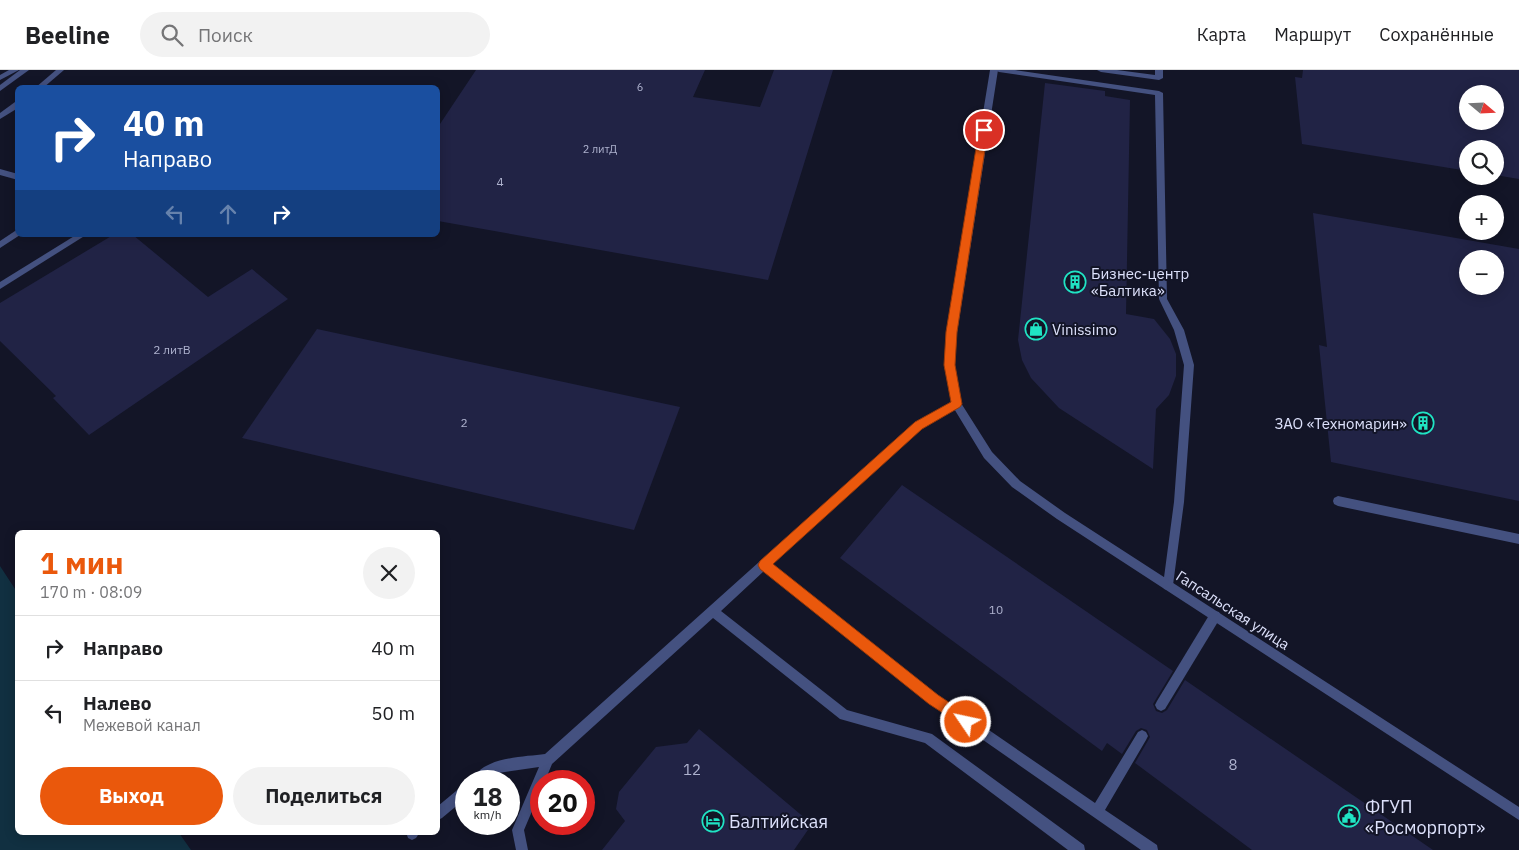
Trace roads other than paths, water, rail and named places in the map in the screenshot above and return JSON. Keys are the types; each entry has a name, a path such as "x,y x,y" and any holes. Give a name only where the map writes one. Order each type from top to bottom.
{"street":[{"path":"0,78 15,70"},
{"path":"0,89 25,70"},
{"path":"42,85 60,70"},
{"path":"522,850 518,830 548,760 918,425 956,404 949,365 952,332 994,70"},
{"path":"999,70 1159,93 1163,299 1179,330 1189,366 1179,502 1168,585"},
{"path":"1101,70 1160,78 1159,70"},
{"path":"0,117 15,106"},
{"path":"0,172 15,176"},
{"path":"0,245 15,234"},
{"path":"0,286 79,237"},
{"name":"Гапсальская улица","path":"956,404 988,456 1016,484 1061,516 1519,814"},
{"path":"1338,502 1519,539"},
{"path":"764,565 934,699 1152,850"},
{"path":"713,611 844,715 928,738 1079,850"},
{"path":"1161,705 1215,616"},
{"path":"1097,811 1142,736"},
{"path":"491,770 495,767 548,760"},
{"path":"440,812 455,799"}],"water":[{"path":"0,566 15,589 15,835 180,835 191,850 0,850"}],"place":[{"name":"Бизнес-центр «Балтика»","path":"1075,282"},
{"name":"Vinissimo","path":"1036,329"},
{"name":"ЗАО «Техномарин»","path":"1423,423"},
{"name":"ФГУП «Росморпорт»","path":"1349,816"},
{"name":"Балтийская","path":"713,821"}]}
